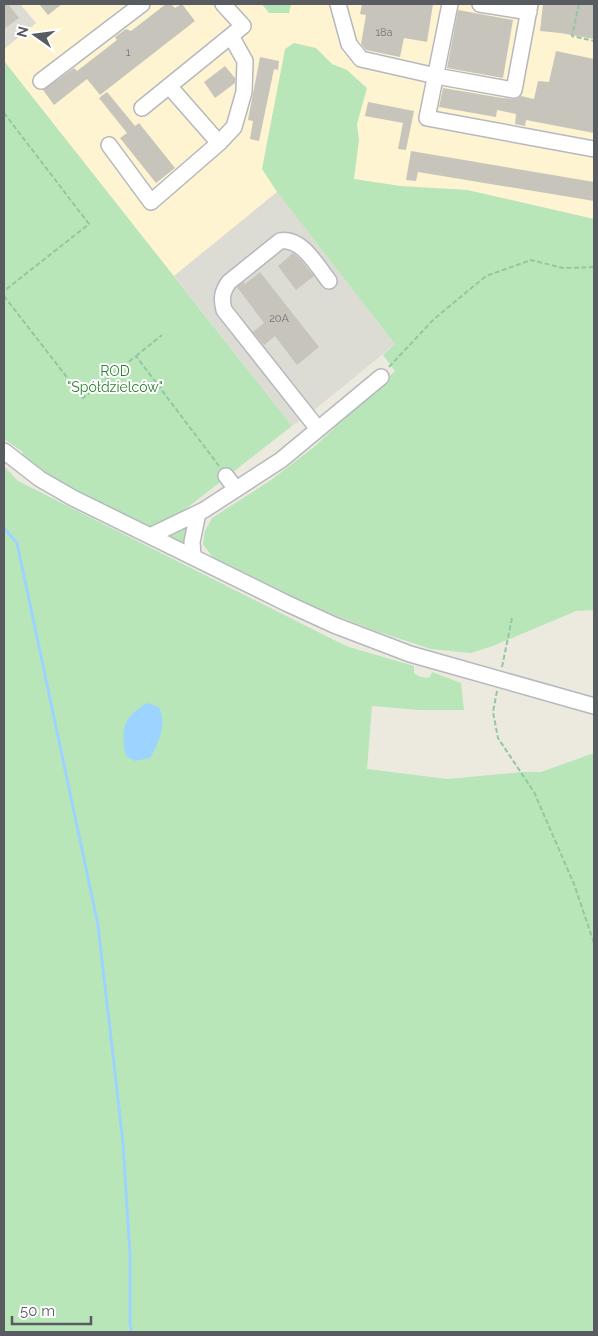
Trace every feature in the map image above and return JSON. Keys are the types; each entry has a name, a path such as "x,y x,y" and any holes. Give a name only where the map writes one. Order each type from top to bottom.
{"street":[{"path":"41,81 142,4"},
{"path":"142,108 243,26 223,4"},
{"path":"338,4 349,44 361,59 436,76 514,90 529,8 480,4"},
{"path":"450,4 428,118 594,149"},
{"path":"109,145 151,202 219,143 234,127 244,92 245,61 231,36"},
{"path":"169,86 219,143"},
{"path":"318,429 224,310 221,301 223,290 228,282 280,241 290,241 302,247 329,281"},
{"path":"152,535 198,513 281,460 380,376"},
{"path":"4,451 26,469 55,488 286,603 340,627 410,654 594,706"},
{"path":"226,476 236,489"},
{"path":"193,556 192,542 198,513"}],"path":[{"path":"578,4 572,36 594,40"},
{"path":"4,113 89,224 4,291"},
{"path":"380,376 434,319 486,276 531,260 563,268 594,267"},
{"path":"4,296 83,398 162,335"},
{"path":"136,356 226,476"},
{"path":"512,618 493,712 498,738 534,792 574,884 594,943"}],"shaded area":[{"path":"4,4 20,4 36,23 4,49"},
{"path":"20,4 262,4 269,13 289,13 291,4 594,4 594,219 467,190 400,186 354,179 340,179 277,192 174,276 4,61 4,49 36,23"},
{"path":"277,192 395,344 292,426 174,276"}],"green space":[{"path":"262,4 291,4 289,13 269,13"},
{"path":"294,43 316,48 332,64 347,70 367,88 357,124 359,140 354,179 400,186 467,190 594,219 594,610 576,611 493,646 471,653 431,649 373,630 299,601 213,558 203,544 205,531 212,518 271,480 314,447 395,371 383,355 395,344 277,192 262,169 285,49"},
{"name":"ROD \"Spółdzielców\"","path":"4,61 292,426 165,525 149,528 61,484 21,458 23,452 4,439"},
{"path":"4,466 18,481 334,640 349,647 414,666 414,673 421,677 430,677 432,672 461,683 464,710 419,710 372,706 367,769 447,779 541,772 594,753 594,1332 4,1332"},
{"path":"193,520 186,548 162,536"}],"water":[{"path":"147,703 159,707 162,720 161,733 150,758 135,761 126,756 123,739 125,725 139,708"}],"building":[{"path":"4,4 8,4 19,18 4,29"},
{"path":"39,4 62,4 48,15"},
{"path":"166,4 171,4 175,8 182,4 195,21 100,95 87,79 54,105 43,90 74,68 77,71 117,40 115,37 126,29 131,31"},
{"path":"362,4 433,4 427,42 404,38 400,57 366,50 361,44 366,15 360,14"},
{"path":"543,4 594,4 594,39 540,31"},
{"path":"458,10 513,20 503,78 447,68"},
{"path":"556,51 594,59 594,133 526,120 525,126 515,124 516,114 497,110 496,117 439,107 443,88 502,98 517,99 521,96 534,99 538,81 549,82"},
{"path":"260,57 279,61 278,70 274,69 259,141 250,139 253,121 248,120"},
{"path":"225,66 235,78 235,83 215,98 204,82"},
{"path":"107,92 135,126 139,123 175,168 156,183 120,138 127,133 99,98"},
{"path":"368,102 414,111 406,150 398,149 403,123 365,116"},
{"path":"411,151 594,182 594,201 418,172 416,181 406,180"},
{"path":"293,253 314,276 296,290 278,266"},
{"path":"260,272 319,347 297,365 275,336 264,345 253,332 264,323 237,287 244,282 245,284"}],"waterway":[{"path":"4,528 17,543 98,925 123,1143 130,1254 130,1324 132,1332"}]}
